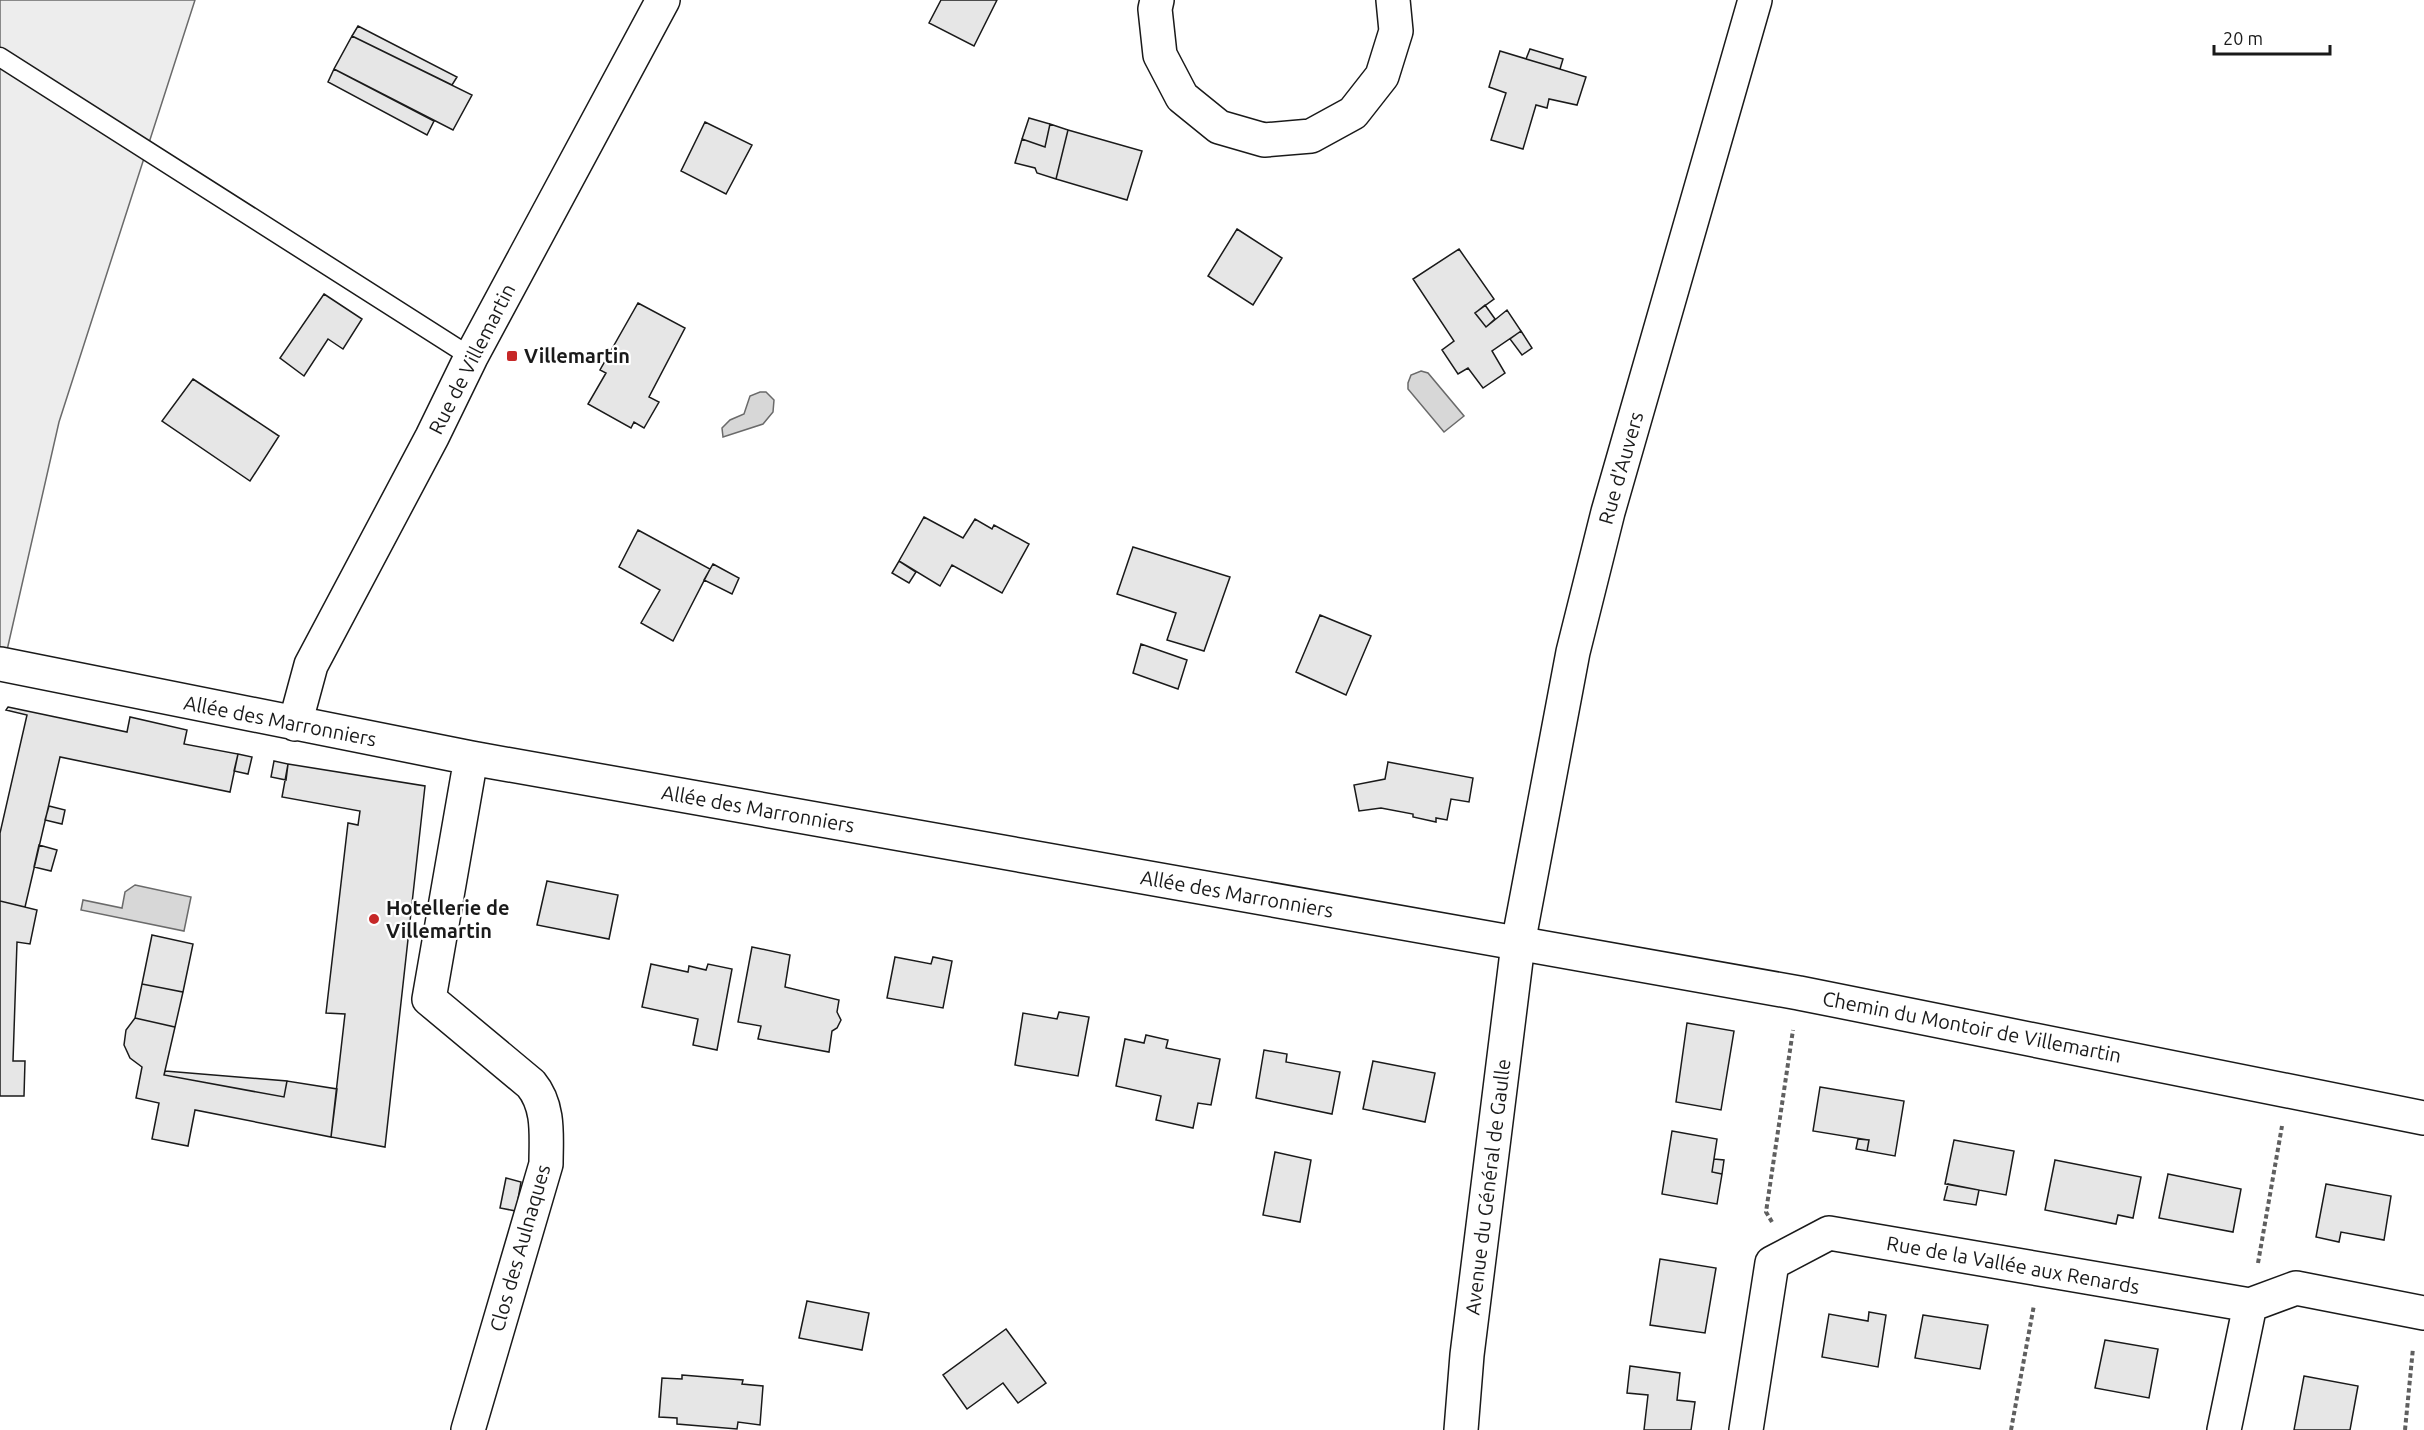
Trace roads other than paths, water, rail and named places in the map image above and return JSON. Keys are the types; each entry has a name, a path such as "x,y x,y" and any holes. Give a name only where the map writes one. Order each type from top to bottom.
{"street":[{"name":"Rue de Villemartin","path":"296,724 311,665 432,437 471,357 663,0"},
{"path":"1157,0 1155,9 1160,55 1182,97 1219,127 1264,140 1311,136 1353,113 1382,76 1396,31 1393,0"},
{"name":"Rue d'Auvers","path":"1518,944 1573,652 1605,523 1755,0"},
{"name":"Allée des Marronniers","path":"0,664 471,758 1518,944"},
{"name":"Clos des Aulnaques","path":"468,1430 546,1164 547,1122 540,1094 531,1084 429,999 471,758"},
{"name":"Chemin du Montoir de Villemartin","path":"1518,944 1799,993 2424,1118"},
{"name":"Avenue du Général de Gaulle","path":"1461,1430 1467,1355 1518,944"},
{"name":"Rue de la Vallée aux Renards","path":"1746,1430 1772,1263 1829,1233 2250,1305"},
{"path":"2224,1430 2250,1305 2296,1288 2420,1312"}],"lane":[{"path":"0,57 471,357"}],"place":[{"name":"Villemartin","path":"512,356"},
{"name":"Hotellerie de Villemartin","path":"374,919"}]}
